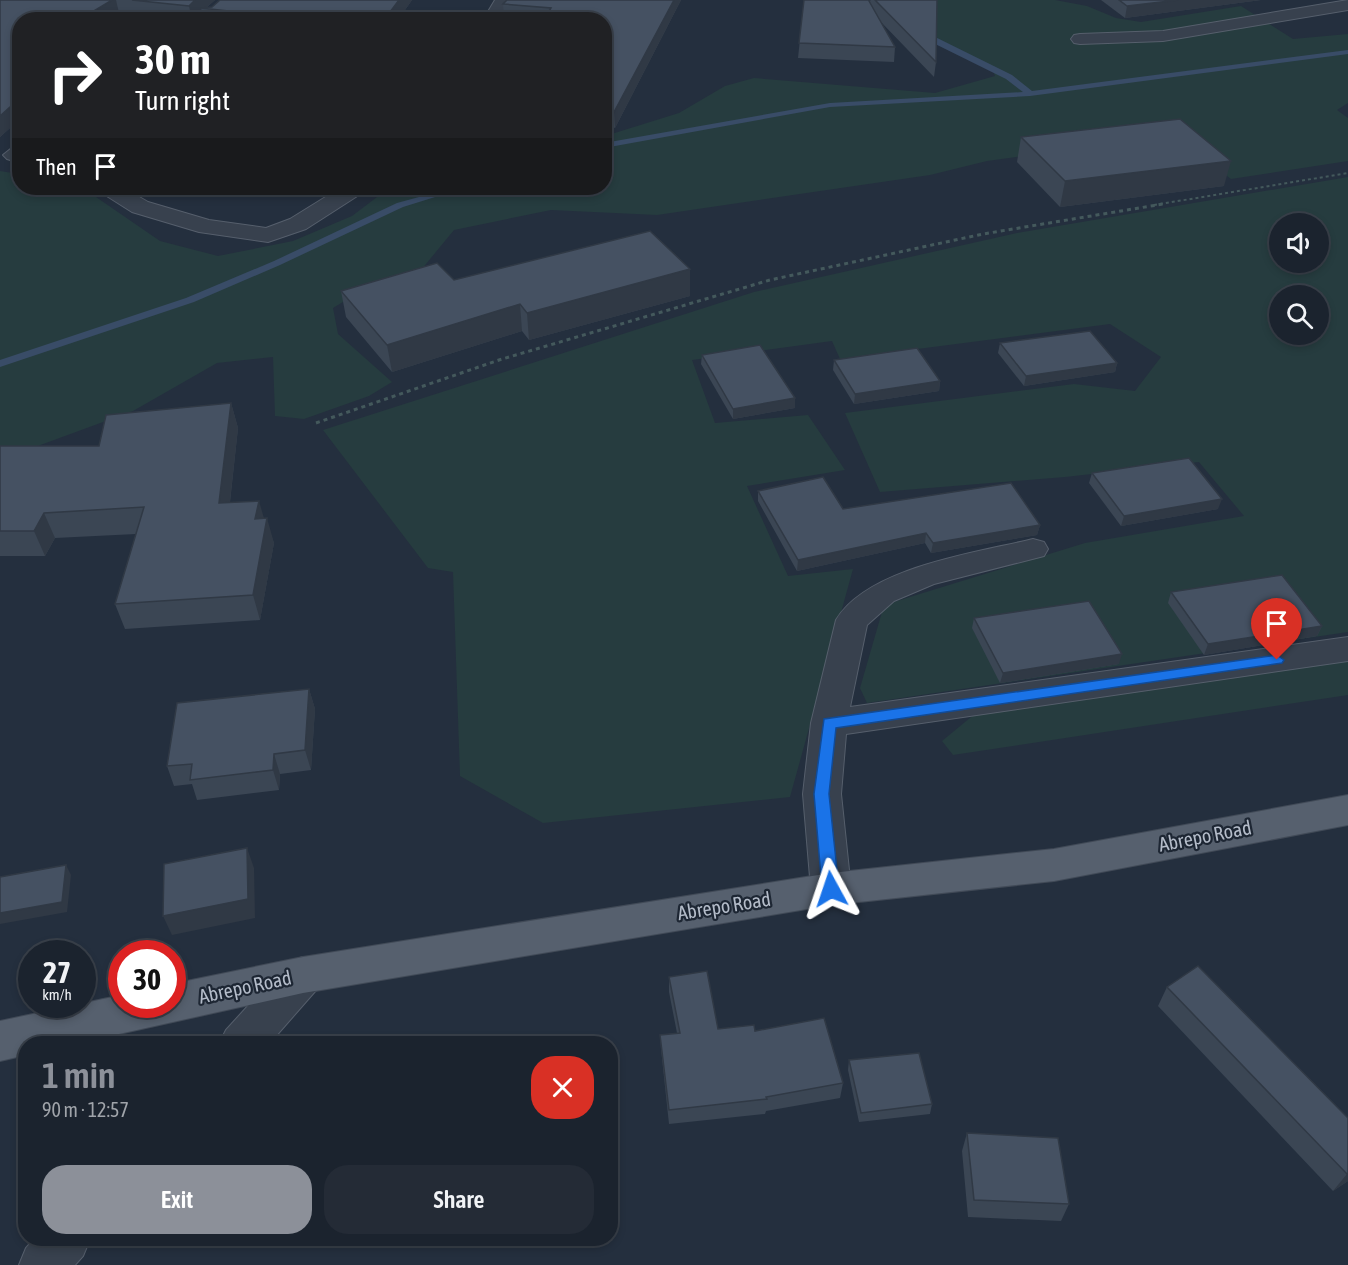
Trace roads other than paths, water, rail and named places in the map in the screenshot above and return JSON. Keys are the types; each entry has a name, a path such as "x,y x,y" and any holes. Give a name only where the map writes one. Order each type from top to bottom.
{"main road":[{"name":"Abrepo Road","path":"186,1000 303,975 831,889 1054,865 1348,810"},
{"path":"23,1036 108,1017"},
{"path":"0,1041 18,1037"}],"street":[{"path":"1080,39 1163,36 1348,5"},
{"path":"121,195 140,207 207,227 268,235 297,224 343,195"},
{"path":"831,889 822,794 829,723 852,620 883,593 924,576 1033,549"},
{"path":"829,723 1348,650"},
{"path":"248,1036 303,975"},
{"path":"43,1265 60,1246"}],"waterway":[{"path":"920,33 1009,77 1030,94"},
{"path":"1030,94 1348,52"},
{"path":"612,145 830,105 1030,94"},
{"path":"0,364 190,300 277,263 400,205 435,195"}]}
